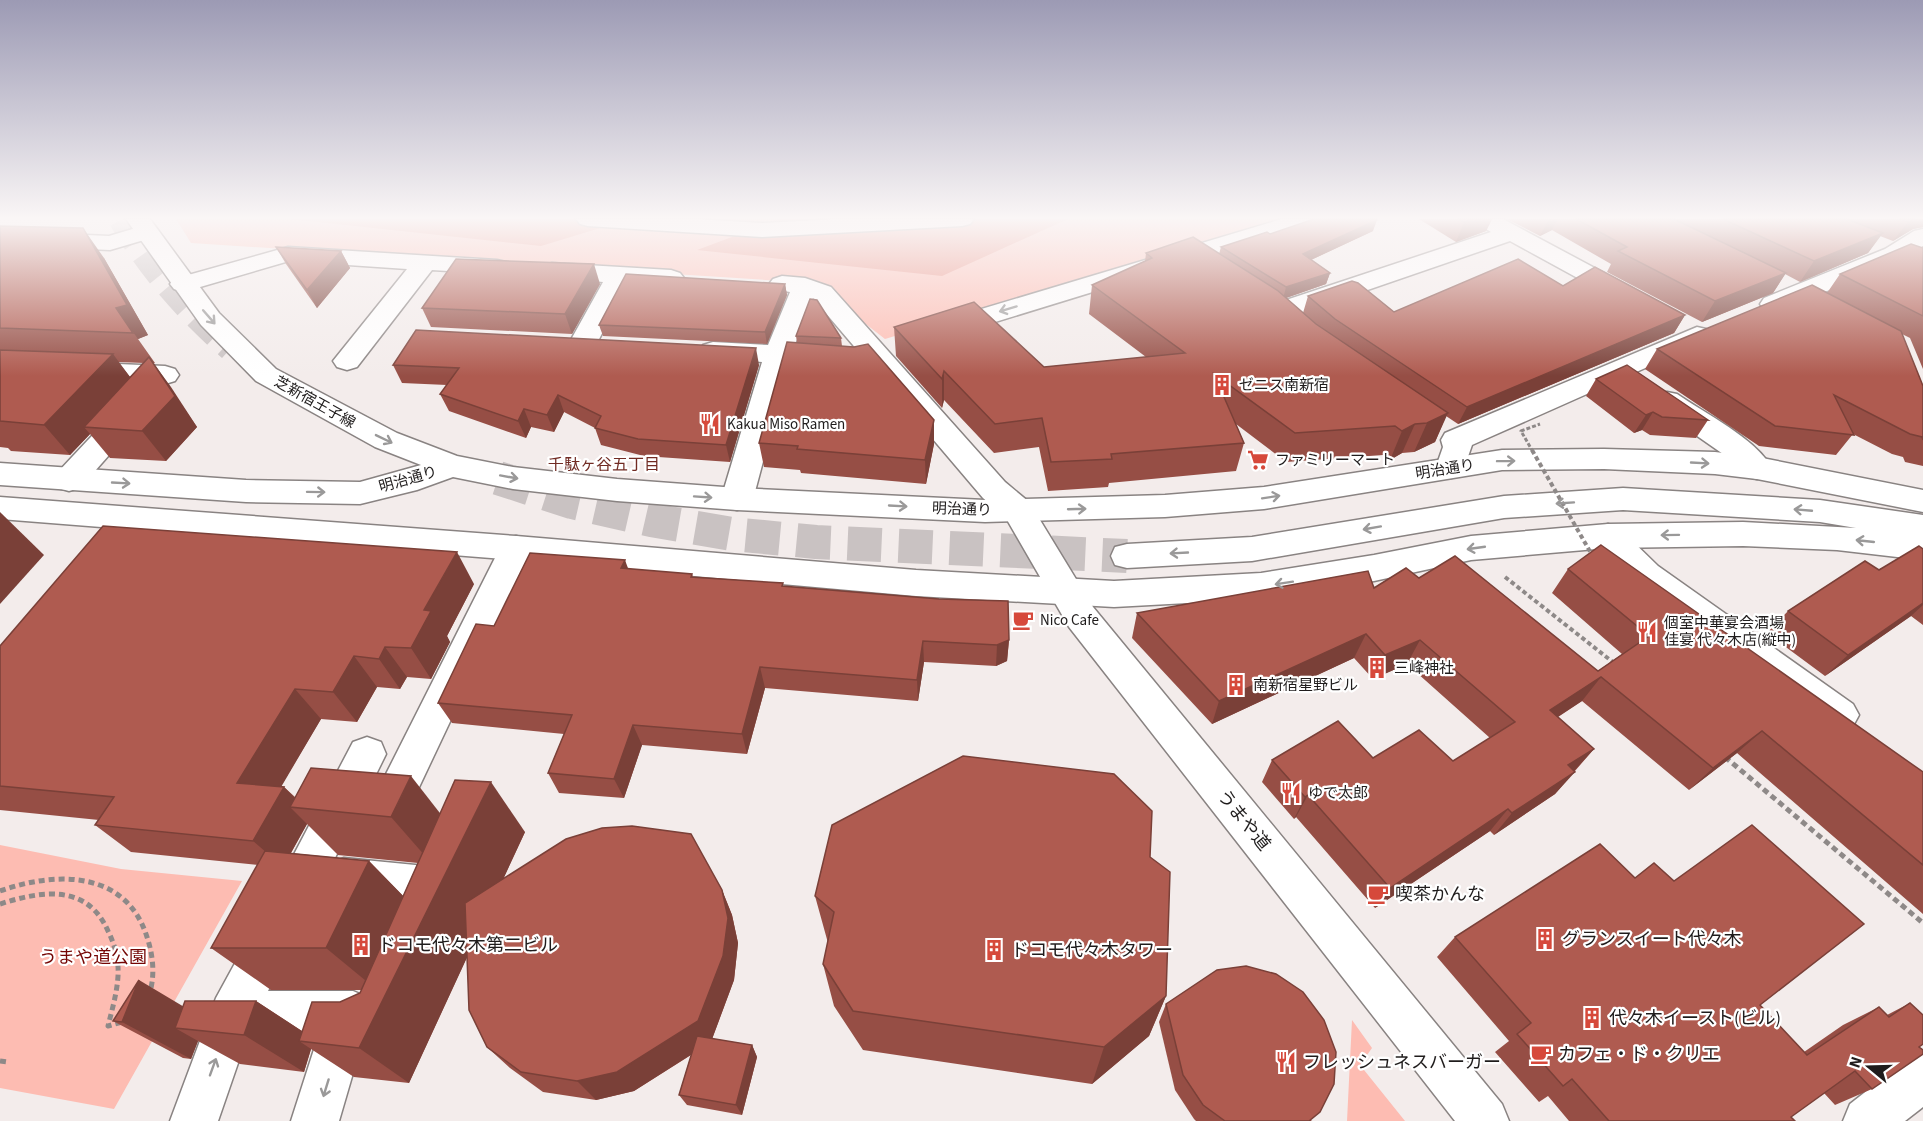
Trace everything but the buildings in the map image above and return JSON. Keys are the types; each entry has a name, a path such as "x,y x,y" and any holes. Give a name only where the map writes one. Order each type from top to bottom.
{"street":[{"name":"芝新宿王子線","path":"174,271 210,319 266,375 386,440 452,466"},
{"path":"183,284 227,271"},
{"path":"347,361 419,271"},
{"path":"554,271 700,280"},
{"path":"686,349 863,359 897,343 1130,271"},
{"path":"1303,332 1270,305 1383,271"},
{"path":"1584,271 1659,311 1723,325"},
{"path":"1448,445 1619,368 1852,271"},
{"path":"582,345 619,276"},
{"path":"1769,278 1829,308"},
{"path":"758,283 805,286 822,292 897,343 994,490 1018,510"},
{"path":"737,499 778,354 805,286"},
{"path":"0,368 165,375 82,463 69,480"},
{"path":"1619,368 1734,447 1757,468"},
{"name":"明治通り","path":"0,474 246,490 360,493 406,482 452,466 548,482 737,499 985,511 1165,506 1264,498 1448,445 1502,460 1604,459 1704,463 1757,468 1923,501"},
{"path":"1127,556 1252,549 1504,507 1623,499 1820,511 1923,527"},
{"path":"0,508 516,548 916,583 1065,593 1114,594 1261,586 1374,568 1471,548 1600,546 1743,534 1837,538 1923,548"},
{"name":"うまや道","path":"1018,510 1081,617 1485,1121"},
{"path":"1600,546 1646,575 1866,734"},
{"path":"399,788 516,548"},
{"path":"194,1121 232,1014 367,754"},
{"path":"306,874 439,904 462,850"},
{"path":"232,1014 369,1015 315,1121"},
{"path":"1867,1121 1923,1077"}],"path":[{"path":"1540,424 1521,431 1600,546"},
{"path":"1499,572 1615,664"},
{"path":"1724,755 1923,923"},
{"path":"0,891 34,880 78,878 113,891 128,901 148,932 153,981 147,1000"},
{"path":"0,904 17,898 56,894 87,901 98,910 112,938 117,956 116,996 108,1026 126,1021"}],"green space":[{"path":"631,271 1109,271 885,339 813,283"},
{"name":"うまや道公園","path":"0,845 121,869 242,881 114,1109 0,1088"},
{"path":"1352,1020 1372,1048 1360,1065 1405,1121 1347,1121"}],"shaded area":[{"path":"898,271 952,271 942,276"}],"tunnel":[{"path":"157,271 200,319 231,348"},
{"path":"498,478 572,502 651,520 732,534 816,542 1127,556"}],"place":[{"name":"ゼニス南新宿","path":"1222,385"},
{"name":"Kakua Miso Ramen","path":"710,424"},
{"name":"ファミリーマート","path":"1258,460"},
{"name":"Nico Cafe","path":"1023,620"},
{"name":"個室中華宴会酒場 佳宴 代々木店(縦中)","path":"1647,632"},
{"name":"三峰神社","path":"1377,668"},
{"name":"南新宿星野ビル","path":"1236,685"},
{"name":"ゆで太郎","path":"1291,793"},
{"name":"喫茶かんな","path":"1378,894"},
{"name":"グランスイート代々木","path":"1545,939"},
{"name":"ドコモ代々木第二ビル","path":"361,945"},
{"name":"ドコモ代々木タワー","path":"994,950"},
{"name":"代々木イースト(ビル)","path":"1592,1018"},
{"name":"カフェ・ド・クリエ","path":"1541,1054"},
{"name":"フレッシュネスバーガー","path":"1286,1062"}],"district":[{"name":"千駄ヶ谷五丁目","path":"604,464"}]}
